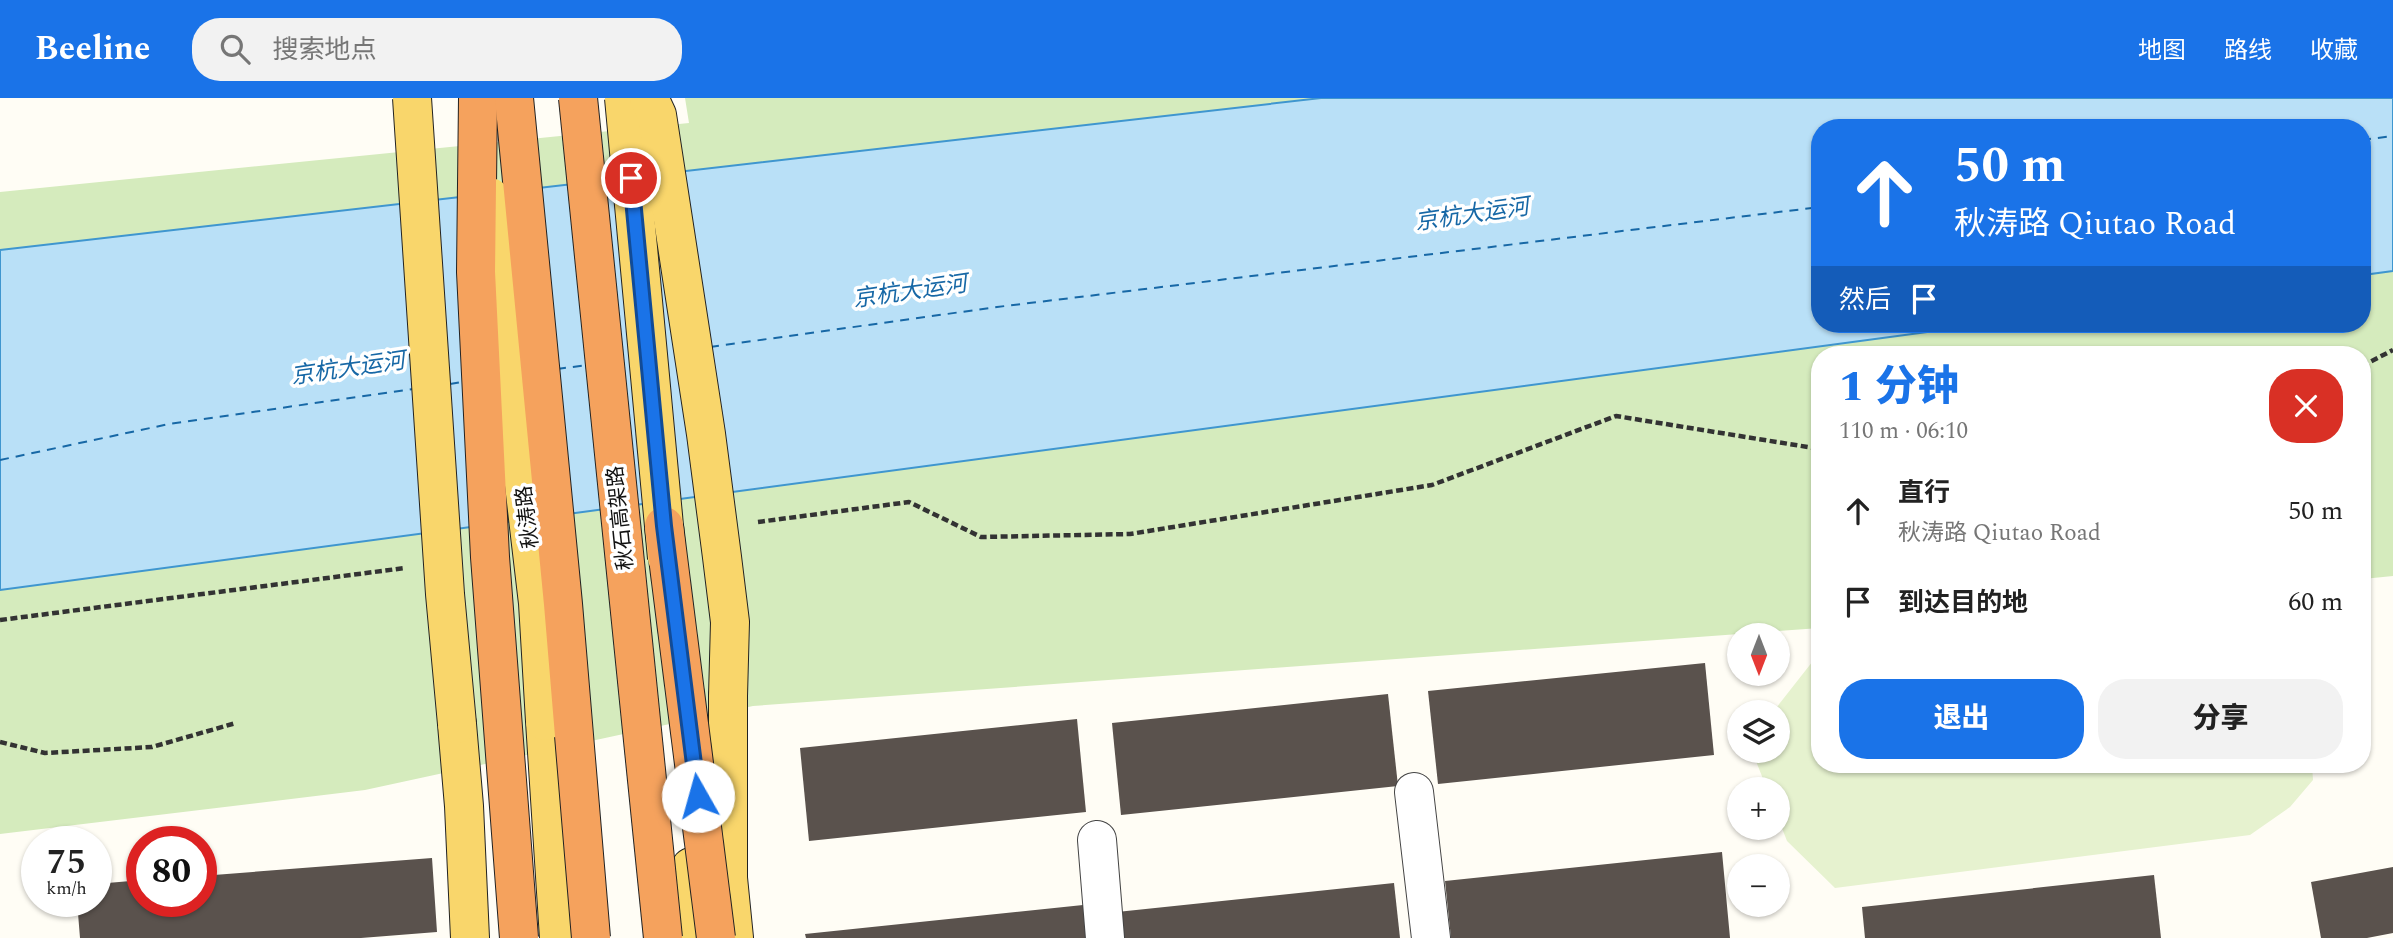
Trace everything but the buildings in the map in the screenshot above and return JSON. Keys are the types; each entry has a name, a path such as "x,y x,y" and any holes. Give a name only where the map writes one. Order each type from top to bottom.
{"highway":[{"path":"478,98 476,272 489,530 519,938"},
{"path":"514,98 591,938"},
{"name":"秋石高架路","path":"578,98 663,938"},
{"path":"664,526 716,938"}],"main road":[{"path":"412,98 444,581 464,806 470,938"},
{"name":"秋涛路","path":"478,98 538,603 559,938"},
{"path":"624,98 681,727 695,938"},
{"path":"649,98 657,115 706,434 730,622 729,878 734,938"}],"street":[{"path":"1414,792 1431,938"},
{"path":"1097,840 1105,938"}],"path":[{"path":"2371,361 2393,350"},
{"path":"909,502 981,537 1130,534 1432,485 1616,416 1811,448"},
{"path":"0,742 45,753 152,747 236,723"}],"green space":[{"path":"685,98 2393,98 2393,576 2371,578 2371,346 1811,346 1811,629 1790,630 1790,623 1727,623 1727,635 753,706 365,790 66,826 21,826 21,831 0,834 0,192 689,123"},
{"path":"1811,663 1811,773 2313,773 2313,780 2290,807 2250,835 1835,888 1787,841 1790,840 1790,777 1762,777 1757,763 1790,763 1790,700 1782,700"}],"water":[{"name":"京杭大运河","path":"1321,98 2393,98 2393,271 2371,274 2371,119 1811,119 1811,333 1920,333 0,590 0,250"}],"ferry route":[{"path":"2371,139 2393,136"},
{"path":"710,347 997,307 1811,208"},
{"path":"557,369 587,365"},
{"path":"450,384 462,382"},
{"path":"0,460 169,424 413,389"}],"route":[{"path":"631,178 664,526 698,796"}]}
